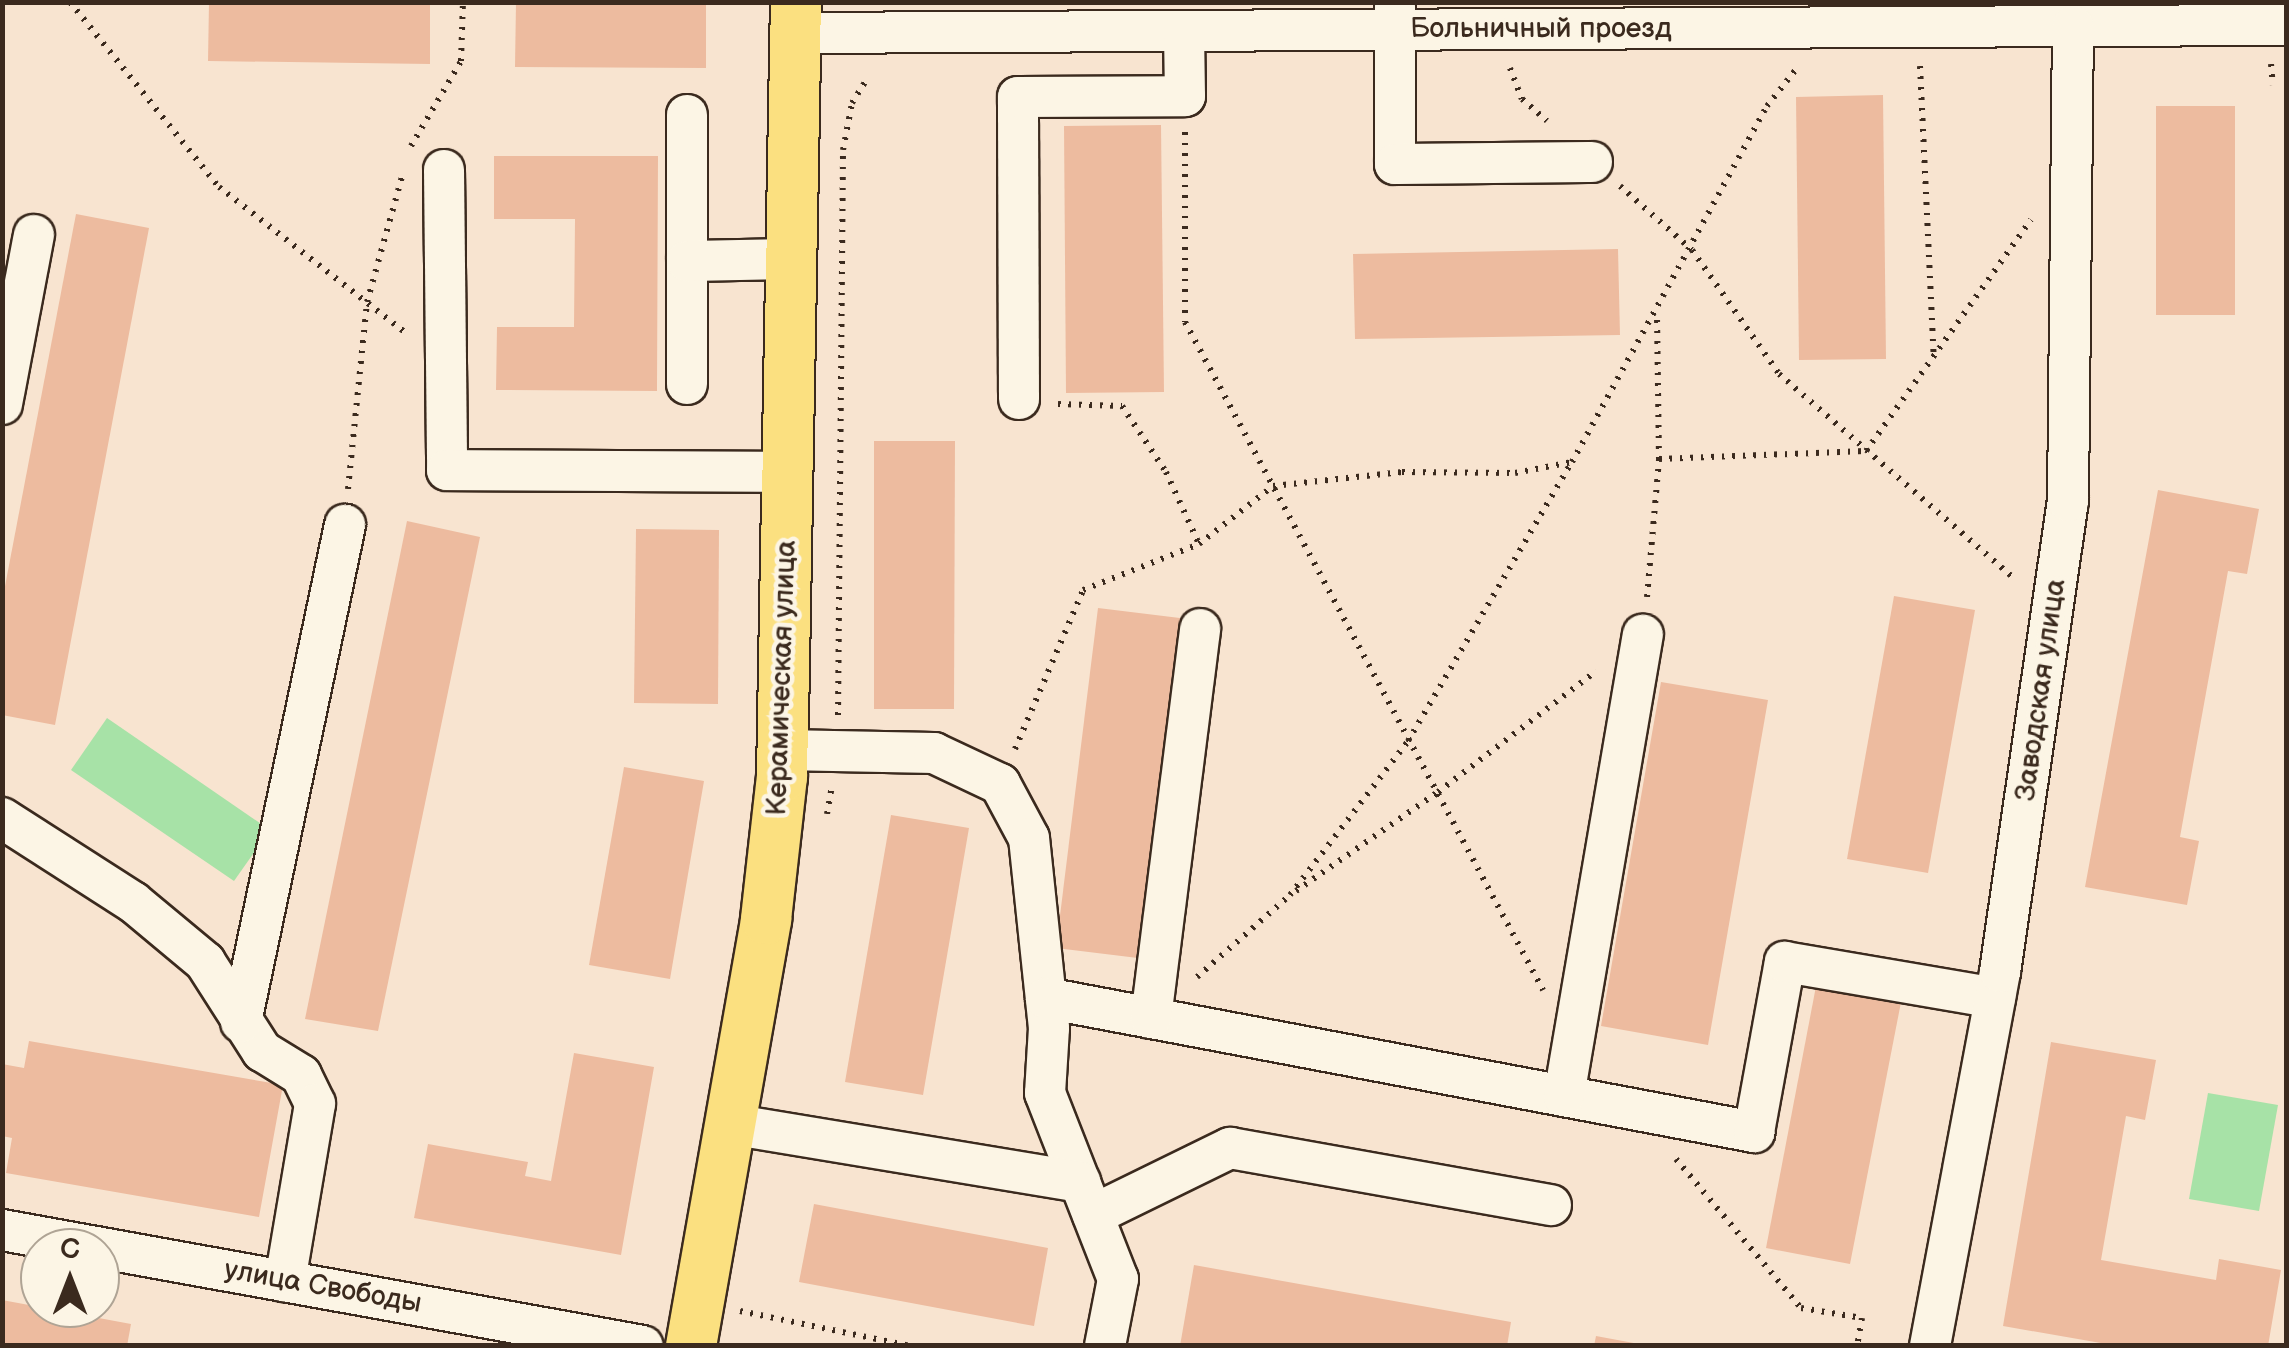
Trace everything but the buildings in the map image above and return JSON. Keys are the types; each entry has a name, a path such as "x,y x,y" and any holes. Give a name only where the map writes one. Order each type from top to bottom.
{"main road":[{"name":"Керамическая улица","path":"691,1346 766,919 784,750 795,18"}],"street":[{"name":"Больничный проезд","path":"795,18 1184,31 1395,16 1970,15 2073,26 2278,18"},
{"path":"1395,16 1395,164 1592,162"},
{"name":"Заводская улица","path":"1930,1346 1994,998 2068,501 2073,26"},
{"path":"1036,401 1018,97 1184,96 1184,31"},
{"path":"686,115 687,384"},
{"path":"427,161 447,364 448,470 789,472"},
{"path":"2,404 34,235"},
{"path":"687,261 792,259"},
{"path":"241,1022 344,525"},
{"path":"1151,1018 1200,629"},
{"path":"1564,1096 1643,635"},
{"path":"784,750 934,753 1000,784 1029,838 1046,998 1045,1093 1118,1279 1105,1346"},
{"path":"2,818 134,902 204,962 262,1050 301,1075 316,1104 285,1280"},
{"path":"1046,998 1754,1132 1785,962 1994,998"},
{"path":"730,1124 1086,1198 1230,1148 1551,1206"},
{"name":"улица Свободы","path":"2,1230 643,1346"}],"path":[{"path":"70,2 218,187 447,364"},
{"path":"427,161 414,134 461,61 463,2"},
{"path":"1920,54 1934,360"},
{"path":"1290,895 1408,740 1572,462 1692,250 1767,106 1807,55"},
{"path":"1510,56 1510,77 1522,99 1692,250 1778,374 2052,611"},
{"path":"1184,96 1184,322 1572,1046"},
{"path":"344,525 367,302 404,172"},
{"path":"1866,451 2034,215"},
{"path":"1151,1018 1290,895 1438,792 1643,635 1659,459 1657,311"},
{"path":"1036,401 1122,406 1166,472 1199,544"},
{"path":"1659,459 1866,451"},
{"path":"1000,784 1083,590 1199,544 1273,486 1402,472 1515,473 1572,462"},
{"path":"1634,1109 1800,1308 1862,1318 1857,1346"},
{"path":"738,1310 910,1346"}],"green space":[{"path":"107,718 270,830 234,881 71,770"},
{"path":"2208,1093 2278,1105 2259,1211 2189,1199"}]}
